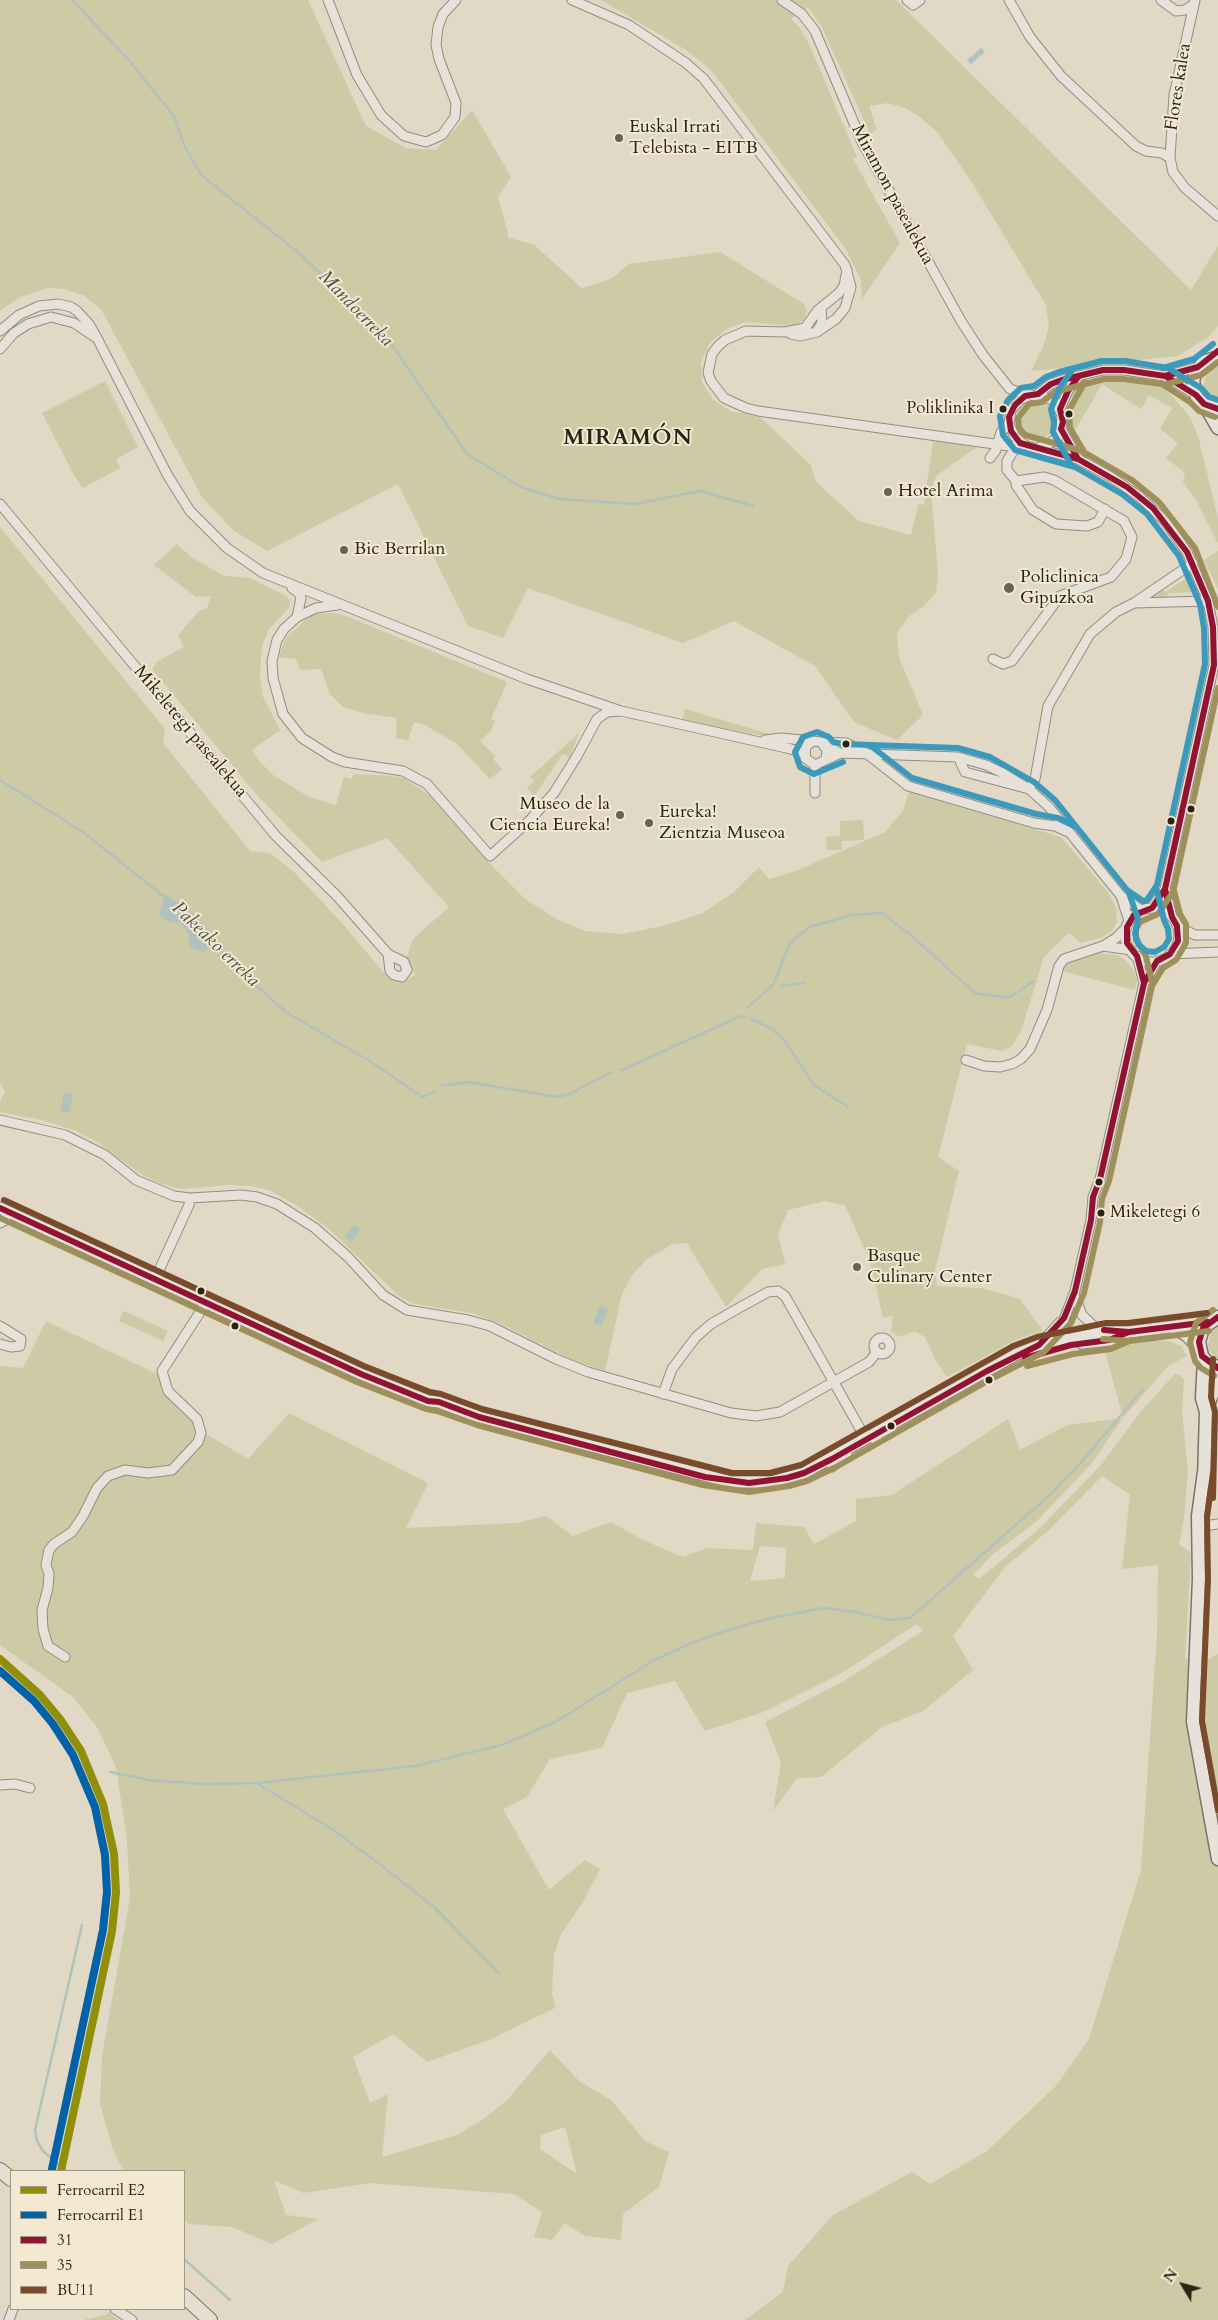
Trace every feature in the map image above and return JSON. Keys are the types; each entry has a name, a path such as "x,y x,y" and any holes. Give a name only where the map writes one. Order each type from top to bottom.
{"main road":[{"path":"1215,355 1198,367 1193,381 1200,400 1218,428"},
{"path":"1200,400 1218,409"},
{"path":"1199,1579 1204,1526 1206,1412 1202,1398 1200,1334 1215,1318"},
{"path":"1202,1354 1218,1368"},
{"path":"1206,1412 1218,1380"},
{"path":"1204,1472 1198,1524 1199,1579 1194,1722 1218,1859"},
{"path":"185,2297 210,2320"}],"street":[{"path":"328,0 357,76 381,115 404,136 426,142 442,135 455,117 456,103 439,59 436,45 438,27 443,14 456,0"},
{"path":"572,0 629,25 686,63 704,79 833,248 847,270 851,286 842,312 836,319 817,332 800,336 785,332"},
{"name":"Miramon pasealekua","path":"782,0 802,14 815,31 862,142 893,202 961,321 983,355 1010,389"},
{"path":"907,0 913,6 920,0"},
{"path":"1009,0 1034,44 1061,76 1136,146 1146,151 1162,152 1170,158"},
{"path":"1162,0 1176,11 1185,10 1195,2"},
{"name":"Flores kalea","path":"1195,2 1174,95 1170,158 1173,172 1185,188 1218,216"},
{"path":"847,270 844,286 832,300 821,308 805,328 785,332 746,331 726,340 712,354 709,363 708,373 716,390 733,403 752,410 1016,447 1026,446 1078,459 1119,482 1153,508 1176,537 1193,563 1208,601 1214,627 1214,664 1165,889 1152,908"},
{"path":"832,300 841,304 842,312"},
{"path":"0,331 29,309 58,304 71,307 77,311 98,338 168,476 190,511 233,553 264,573 527,679 621,711 758,741 804,754"},
{"path":"817,332 822,323 821,308"},
{"path":"0,349 14,333 28,324 51,317 74,323 98,338"},
{"path":"1012,409 1020,400 1034,395 1051,384 1103,370 1124,370 1165,376 1198,367"},
{"path":"1165,376 1200,400"},
{"path":"1060,409 1068,390 1078,377"},
{"path":"990,458 1001,432 1009,424 1012,409 1010,389 1051,399 1060,409 1062,415 1061,429 1052,442 1038,448"},
{"path":"1009,424 1015,437 1026,446"},
{"path":"1061,429 1078,459"},
{"path":"1016,447 1007,461 1007,470 1016,481 1016,485 1033,510 1056,524 1087,526 1098,522 1105,509"},
{"path":"993,659 1003,664 1012,661 1060,596 1102,582 1118,570 1126,559 1132,537 1124,521 1049,478 1016,481"},
{"name":"Mikeletegi pasealekua","path":"0,504 276,836 337,896 388,954"},
{"path":"1029,789 1035,779 1048,706 1090,634 1116,612 1134,603 1193,563"},
{"path":"283,582 299,593 301,598 297,617"},
{"path":"1134,603 1208,601"},
{"path":"340,604 316,608 297,617 284,629 277,640 272,661 273,678 277,696 288,722 302,738 332,757 345,762 403,771 427,784 490,856 530,820 554,793 597,719 607,712 621,711"},
{"path":"758,741 781,738 846,743 866,752 908,786 1034,823 1055,826 1070,834"},
{"path":"815,764 807,761 804,754 806,746 817,741"},
{"path":"817,741 826,754"},
{"path":"815,793 815,764 826,754 866,752 958,757 995,769 1029,789 1050,807 1121,896 1141,910"},
{"path":"1165,889 1172,917 1177,926 1178,941 1170,954"},
{"path":"1121,896 1128,924 1127,943 1134,953 1144,983"},
{"path":"966,1060 984,1066 1000,1067 1021,1059 1030,1049 1038,1033 1059,966 1064,959 1103,946 1116,938 1141,910 1160,909 1172,917"},
{"path":"1177,926 1195,935 1218,936"},
{"path":"1103,946 1134,953 1150,961 1157,961 1170,954 1218,952"},
{"path":"1089,1342 1084,1340 1074,1342 1063,1336 1060,1330 1074,1294 1093,1210 1093,1197 1099,1184 1144,983 1157,961"},
{"path":"0,1120 65,1135 97,1150 136,1180 174,1196 190,1198 241,1195 257,1197 277,1204 322,1233 348,1257 383,1295 395,1304 424,1314 468,1320 490,1326 575,1367 743,1416 770,1416 780,1412 869,1362 877,1352"},
{"path":"155,1279 189,1205 190,1198"},
{"path":"0,1223 4,1221 5,1210 361,1374 428,1401 437,1408 461,1418 727,1489 753,1491 782,1487 803,1481 832,1467 1012,1364 1048,1350 1109,1340 1128,1332"},
{"path":"663,1394 672,1369 696,1337 711,1324 737,1309 768,1292 778,1291 785,1296 866,1439"},
{"path":"1074,1294 1082,1316 1096,1328 1107,1332"},
{"path":"65,1657 48,1646 43,1629 42,1610 48,1588 49,1574 46,1565 49,1550 54,1544 72,1532 83,1516 97,1488 108,1476 125,1470 148,1473 172,1470 198,1442 201,1433 198,1420 168,1391 162,1371 206,1303"},
{"path":"1039,1345 1064,1318"},
{"path":"428,1401 439,1402 479,1417 731,1482 771,1482 804,1473 1002,1362 1039,1345 1107,1332 1172,1328 1215,1318"},
{"path":"0,1326 21,1339 20,1346 11,1347 0,1344"},
{"path":"1172,1328 1186,1335 1202,1354"},
{"path":"832,1467 839,1459 860,1447 866,1439 889,1434"},
{"path":"1204,1526 1218,1524"},
{"path":"0,1785 16,1784 30,1788"},
{"path":"117,2310 132,2320"}],"shaded area":[{"path":"0,0 308,0 366,126 406,148 436,150 472,110 511,177 498,197 509,238 533,244 582,288 611,279 629,264 720,252 804,304 807,312 803,321 792,326 745,322 726,329 709,344 701,362 702,382 713,400 731,411 760,417 810,464 816,482 859,521 911,535 918,504 924,505 933,441 977,447 937,475 931,489 938,574 936,593 924,606 909,616 897,633 899,657 923,715 897,740 854,722 815,666 734,621 683,643 528,588 503,638 468,626 398,484 267,551 233,530 202,497 102,311 85,296 64,289 48,288 20,297 0,311"},
{"path":"601,0 896,0 1191,290 1218,246 1218,326 1208,337 1178,356 1031,371 1043,347 1049,327 1046,305 971,181 938,133 921,118 905,108 888,103 869,106 877,130 870,134 822,27 808,7 791,19 799,27 809,44 857,157 853,159 900,243 862,299 861,280 845,248 711,70 686,50"},
{"path":"981,48 985,52 971,64 967,60"},
{"path":"1218,366 1218,402 1207,396 1203,385 1207,374"},
{"path":"1102,376 1149,378 1165,388 1190,417 1198,436 1218,518 1218,543 1196,500 1183,482 1185,473 1166,458 1178,443 1160,429 1172,408 1149,395 1141,409 1102,384 1072,436 1072,395 1079,385"},
{"path":"105,381 138,447 116,459 120,468 83,488 75,477 42,413"},
{"path":"1039,400 1046,403 1052,409 1055,420 1054,428 1046,437 1039,440 1031,440 1024,437 1016,428 1015,416 1018,409 1027,401"},
{"path":"0,527 165,729 163,743 250,851 270,853 294,872 342,923 390,980 405,982 415,975 406,959 413,939 449,907 387,838 322,862 257,795 152,669 158,661 184,647 178,635 198,612 207,608 211,596 196,597 154,565 177,544 191,557 224,576 250,578 286,596 290,601 289,608 270,628 262,645 260,676 263,697 280,730 252,750 259,761 273,775 309,797 336,805 344,777 352,779 353,774 404,778 429,795 495,869 525,899 558,920 586,931 622,934 663,926 703,913 734,892 759,867 769,879 796,871 885,832 903,811 909,792 1061,837 1107,891 1116,907 1117,922 1112,931 1103,937 1081,943 1069,933 1044,957 1021,1031 1012,1046 1002,1051 967,1044 938,1157 959,1171 935,1270 937,1286 982,1288 1020,1299 1043,1331 1017,1339 947,1377 935,1359 925,1337 916,1332 908,1333 901,1337 891,1332 893,1315 883,1318 871,1264 845,1205 825,1201 788,1210 778,1234 785,1264 762,1269 726,1307 687,1243 672,1244 646,1260 633,1274 622,1294 605,1371 570,1359 499,1323 471,1313 414,1304 400,1297 328,1228 299,1207 271,1191 251,1186 229,1185 182,1189 172,1187 154,1181 136,1171 99,1143 74,1130 41,1120 0,1112 0,1102 5,1091 0,1082"},
{"path":"1218,551 1218,589 1204,560"},
{"path":"1184,574 1189,575 1197,592 1169,593 1165,599 1150,599 1150,597 1164,588 1164,593 1185,579"},
{"path":"314,614 341,614 507,682 491,719 495,721 490,732 480,741 495,756 493,759 502,769 490,779 456,743 423,724 414,722 408,740 396,738 397,718 363,713 343,707 330,694 321,669 300,670 296,659 279,657 285,639 306,619"},
{"path":"685,709 773,735 758,735 682,721"},
{"path":"579,733 570,757 563,754 534,796 527,788 534,781 530,777"},
{"path":"863,820 864,840 842,841 842,850 827,850 826,837 840,836 840,821"},
{"path":"165,894 194,914 217,940 204,952 189,947 189,935 181,923 168,922 159,915"},
{"path":"1102,952 1104,954 1118,955 1126,961 1133,970 1137,980 1135,990 1062,971 1071,960"},
{"path":"64,1092 73,1094 69,1113 60,1111"},
{"path":"354,1225 361,1229 352,1242 345,1237"},
{"path":"600,1306 608,1309 602,1326 593,1323"},
{"path":"124,1311 168,1331 163,1341 119,1321"},
{"path":"46,1321 157,1374 165,1394 206,1434 248,1459 289,1413 428,1483 406,1528 516,1523 546,1516 573,1536 611,1522 643,1540 683,1557 707,1548 753,1550 756,1523 804,1527 814,1544 856,1521 856,1499 892,1495 1008,1419 1020,1450 1067,1425 1123,1418 1092,1463 1037,1521 992,1555 973,1575 979,1579 1039,1529 1101,1465 1142,1410 1175,1374 1180,1375 1184,1380 1182,1411 1188,1471 1184,1519 1179,1544 1191,1553 1185,1659 1207,1660 1218,1654 1218,2320 745,2320 783,2292 788,2266 833,2215 912,2172 930,2184 987,2151 1056,2086 1089,2039 1141,1870 1157,1634 1158,1565 1122,1569 1130,1495 1102,1476 1050,1529 1005,1567 953,1636 973,1670 923,1711 882,1727 821,1777 797,1778 773,1811 781,1762 765,1722 842,1682 923,1631 917,1624 840,1674 761,1713 705,1731 675,1681 627,1693 602,1748 550,1759 527,1797 503,1809 549,1890 585,1860 600,1869 583,1902 561,1934 554,1955 552,1993 555,2008 489,2040 427,2062 393,2034 353,2057 370,2103 388,2094 382,2157 457,2135 485,2118 507,2100 550,2050 579,2081 612,2101 645,2141 669,2152 659,2187 623,2214 621,2240 585,2236 565,2223 552,2240 534,2237 542,2212 514,2194 370,2183 303,2193 274,2180 286,2215 318,2219 272,2244 232,2227 189,2224 185,2220 185,2170 123,2170 113,2150 100,2104 102,2056 130,1898 127,1840 116,1767 97,1727 73,1697 0,1645 0,1366 23,1368","holes":["760,1546 786,1548 785,1578 750,1581","565,2127 577,2174 540,2149 541,2135"]},
{"path":"1218,1327 1218,1359 1209,1351 1208,1345 1211,1332"},
{"path":"1168,1341 1181,1346 1187,1356 1168,1366 1123,1418 1105,1351 1135,1343"},
{"path":"108,2312 119,2320 83,2320 106,2315"}],"waterway":[{"name":"Mandoerreka","path":"72,0 127,58 174,116 184,145 201,175 300,254 385,335 467,454 521,487 560,499 636,504 700,491 753,506"},
{"name":"Pakeako erreka","path":"0,780 83,832 166,898"},
{"path":"747,1008 773,985 790,943 809,927 852,915 882,913 913,937 975,993 1008,998 1034,981"},
{"name":"Pakeako erreka","path":"211,941 236,968 286,1012 373,1063 422,1097 435,1092"},
{"path":"780,986 805,983"},
{"name":"Pakeako erreka","path":"622,1070 741,1016 745,1017"},
{"path":"750,1019 771,1028 785,1041 814,1085 848,1107"},
{"name":"Pakeako erreka","path":"442,1086 468,1082 557,1097 570,1094 611,1072"},
{"path":"110,1772 149,1780 204,1784 257,1783 415,1766 502,1745 557,1721 651,1662 691,1643 728,1630 771,1618 823,1608 856,1612 889,1620 910,1618 1051,1494 1085,1458 1143,1389"},
{"path":"258,1784 332,1829 377,1862 434,1907 500,1974"},
{"path":"65,2170 43,2151 37,2141 35,2130 82,1925"},
{"path":"185,2260 230,2300"}],"rail line":[{"name":"E2","path":"0,1659 40,1695 60,1719 81,1751 103,1804 114,1854 116,1892 112,1931 61,2170"},
{"name":"E1","path":"0,1671 34,1701 53,1724 73,1755 95,1807 105,1855 107,1892 103,1930 52,2169"}],"transit line":[{"path":"1163,368 1194,359 1213,344"},
{"name":"31","path":"1165,376 1198,367 1218,351"},
{"path":"843,762 814,774 800,767 795,752 803,737 817,732 829,737 833,742 842,744 958,748 990,757 1034,782 1055,800 1127,890 1143,901 1147,900 1157,885 1205,664 1204,628 1200,604 1179,556 1147,514 1122,494 1075,467 1015,450 1003,435 1000,416 1008,400 1021,388 1034,386 1046,377 1059,372 1102,361 1125,361 1168,368 1201,388 1209,397 1218,400"},
{"name":"35","path":"1167,384 1201,375 1218,362"},
{"name":"31","path":"1144,983 1137,956 1127,943 1127,927 1134,915 1152,908 1165,889 1214,665 1213,627 1208,601 1187,552 1153,508 1127,487 1078,459 1020,443 1011,431 1009,417 1015,405 1025,396 1038,394 1051,384 1062,380 1103,370 1124,370 1165,376 1196,395 1204,404 1218,409"},
{"path":"1070,463 1053,432 1054,422 1051,409 1060,387 1071,372"},
{"name":"31","path":"1078,377 1068,391 1060,409 1063,422 1061,429 1078,459"},
{"name":"35","path":"1215,417 1199,411 1190,402 1162,384 1123,379 1104,379 1055,392 1042,402 1029,404 1018,418 1019,428 1025,435 1082,451 1132,480 1159,502 1195,548 1218,607"},
{"name":"35","path":"1085,382 1069,410 1070,428 1086,455"},
{"name":"35","path":"1152,981 1145,953 1136,940 1136,929 1140,922 1158,914 1173,892 1218,688"},
{"path":"871,746 912,778 1036,814 1058,818 1074,826"},
{"name":"35","path":"0,1218 357,1382 426,1409 477,1425 703,1485 749,1492 789,1486 807,1481 836,1467 991,1379 1044,1352 1071,1323 1084,1293 1100,1222 1102,1199 1109,1181 1152,986 1163,968 1176,960 1186,943 1186,924 1180,914 1173,887"},
{"name":"31","path":"0,1208 361,1374 428,1401 439,1402 479,1417 705,1477 749,1483 787,1478 804,1473 832,1459 987,1371 1039,1345 1064,1318 1075,1291 1091,1220 1093,1197 1100,1179 1144,983 1157,961 1170,954 1178,941 1177,926 1172,917 1165,889"},
{"path":"1129,893 1138,919 1135,934 1139,945 1146,951 1155,952 1164,947 1169,939 1157,891"},
{"name":"BU11","path":"4,1200 364,1366 430,1392 441,1394 482,1409 732,1473 770,1473 801,1465 1013,1346 1037,1337 1106,1323 1128,1323 1207,1313"},
{"name":"35","path":"1213,1310 1196,1323 1190,1342 1195,1361 1201,1368 1214,1376"},
{"name":"31","path":"1218,1317 1203,1328 1199,1342 1202,1356 1218,1368"},
{"name":"31","path":"1104,1330 1129,1332 1208,1322"},
{"name":"35","path":"1103,1339 1130,1341 1209,1331"},
{"name":"31","path":"1025,1358 1071,1345 1109,1340 1129,1332"},
{"name":"35","path":"1027,1366 1073,1354 1111,1349 1132,1340"},
{"name":"BU11","path":"1213,1359 1211,1397 1215,1412 1213,1498"},
{"name":"BU11","path":"1213,1473 1207,1517 1208,1579 1202,1721 1218,1810"}],"place":[{"name":"Euskal Irrati Telebista - EITB","path":"619,138"},
{"name":"Poliklinika I","path":"1003,409"},
{"name":"Hotel Arima","path":"888,492"},
{"name":"Bic Berrilan","path":"344,550"},
{"name":"Policlinica Gipuzkoa","path":"1009,588"},
{"name":"Museo de la Ciencia Eureka!","path":"620,815"},
{"name":"Eureka! Zientzia Museoa","path":"649,823"},
{"name":"Mikeletegi 6","path":"1101,1213"},
{"name":"Basque Culinary Center","path":"857,1267"}],"district":[{"name":"MIRAMÓN","path":"628,439"}]}
